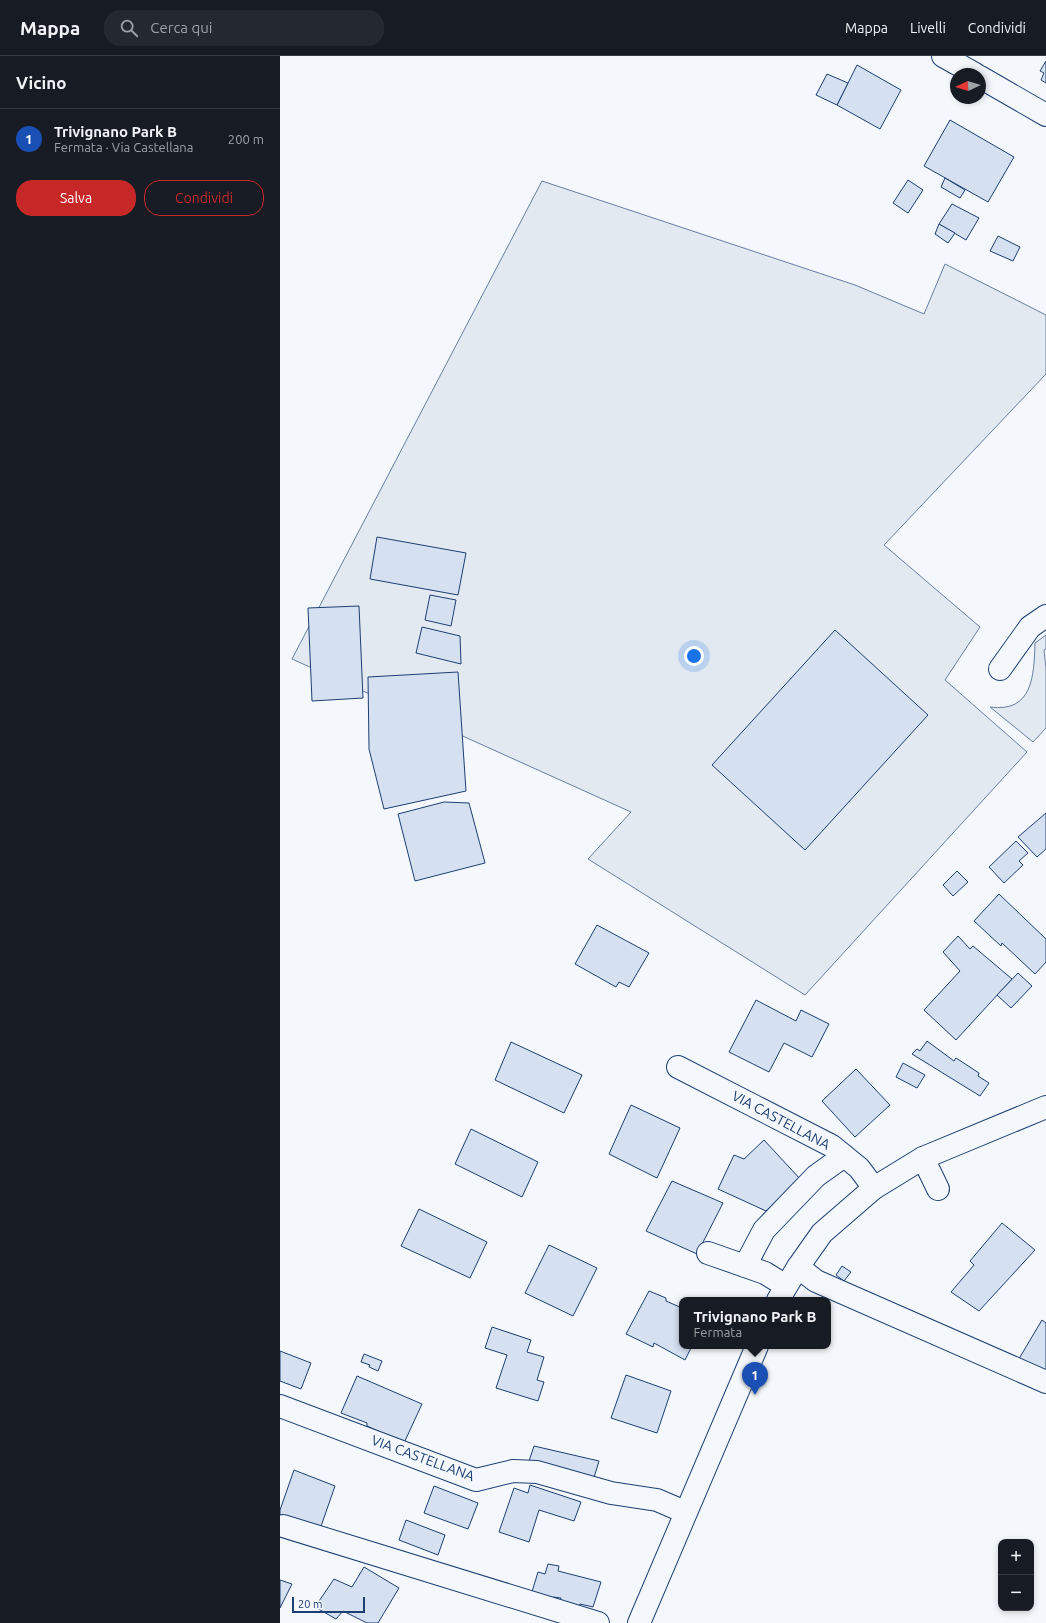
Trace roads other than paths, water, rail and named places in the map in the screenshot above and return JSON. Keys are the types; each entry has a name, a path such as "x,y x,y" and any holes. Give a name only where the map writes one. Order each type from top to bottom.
{"street":[{"path":"943,56 964,68"},
{"path":"986,80 1046,115"},
{"path":"1000,669 1030,627 1046,616"},
{"name":"VIA CASTELLANA","path":"678,1067 832,1146 859,1168 874,1188"},
{"path":"708,1253 765,1273 782,1293 822,1233 874,1188 923,1158 1046,1107"},
{"path":"745,1266 764,1230 816,1176 844,1156"},
{"path":"923,1158 938,1189"},
{"path":"798,1267 816,1281 1046,1382"},
{"path":"639,1623 756,1349"},
{"name":"VIA CASTELLANA","path":"280,1406 476,1480 513,1471 537,1472 611,1493 657,1500 685,1512"},
{"path":"283,1526 598,1623"}],"place":[{"name":"Trivignano Park B","path":"755,1395"}]}
